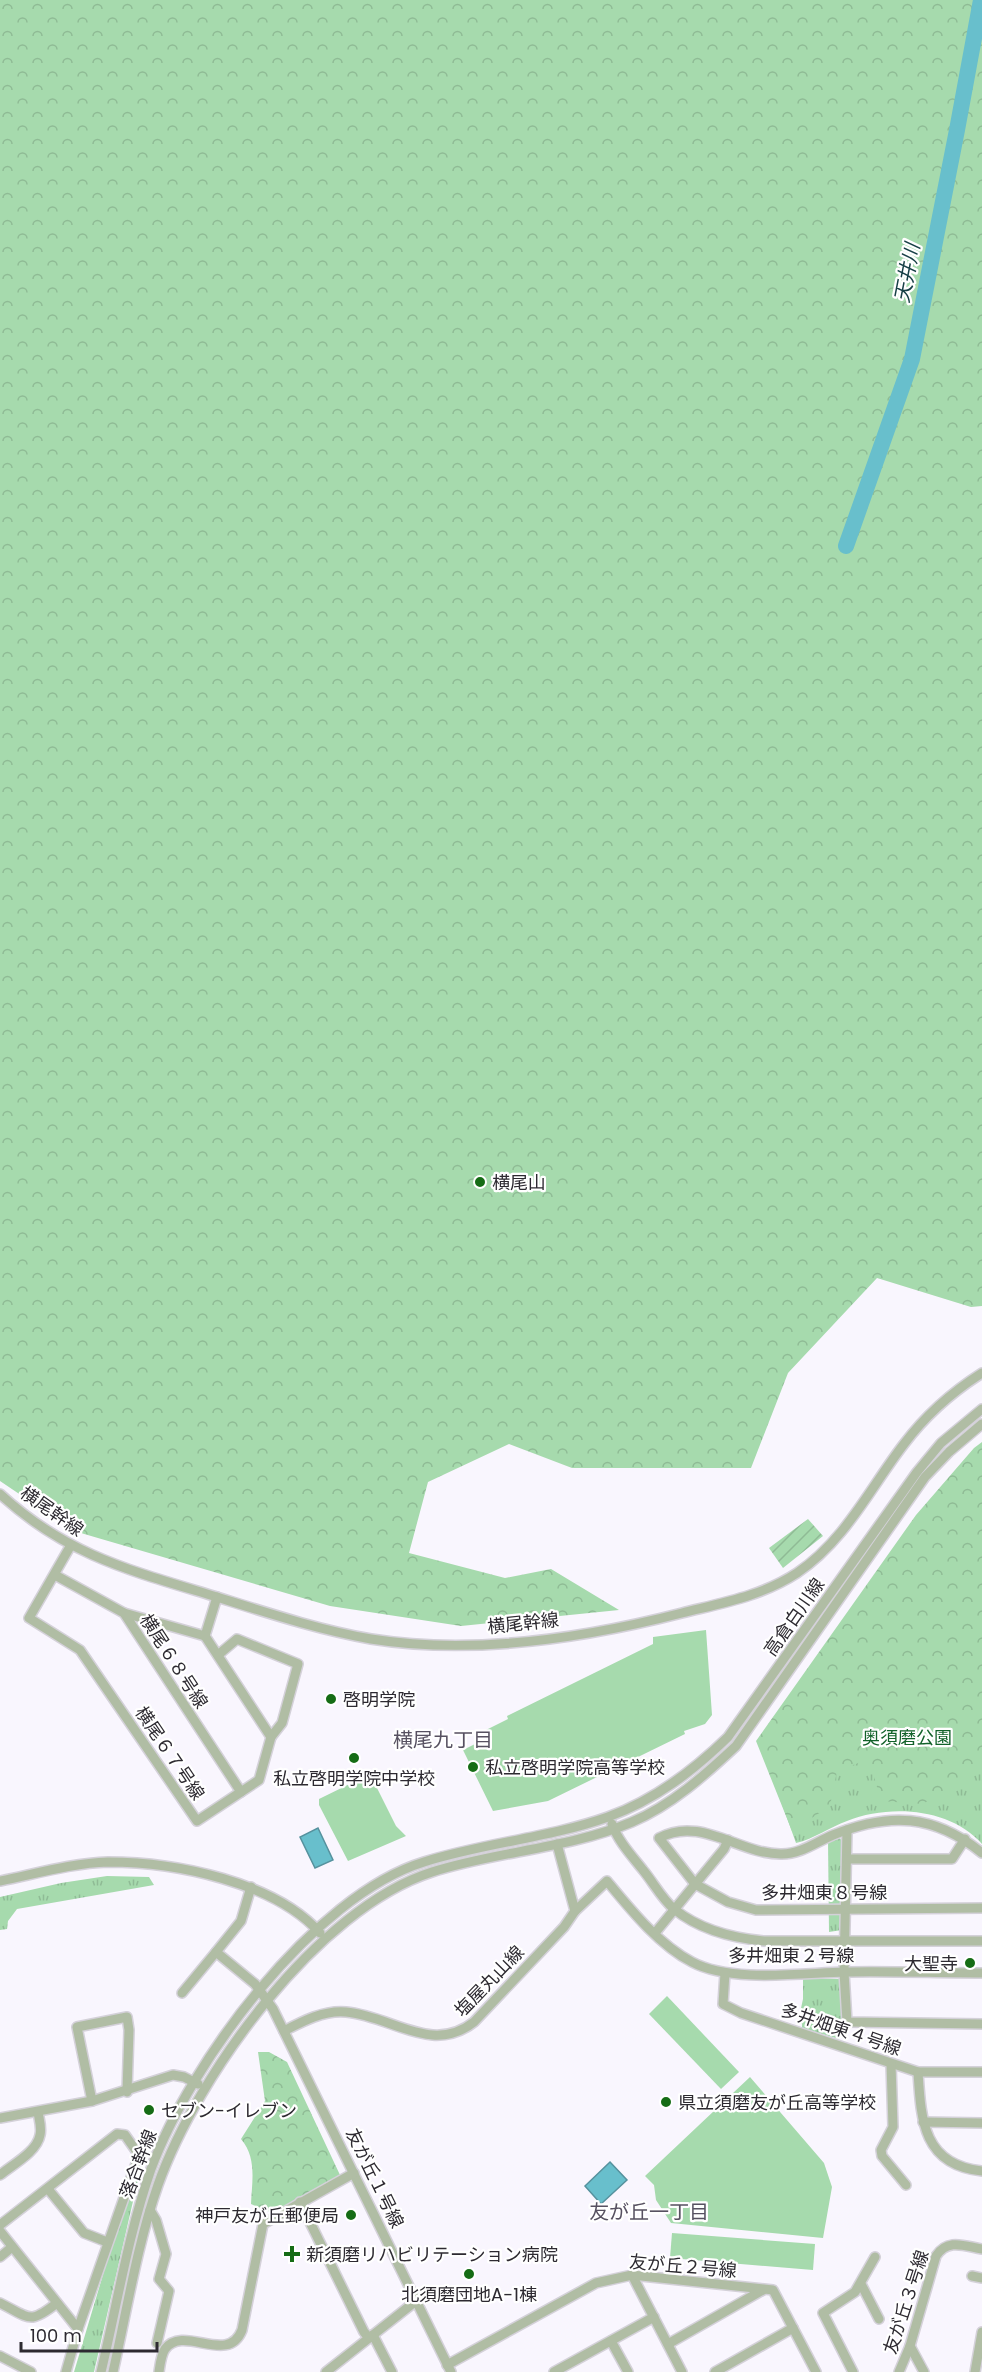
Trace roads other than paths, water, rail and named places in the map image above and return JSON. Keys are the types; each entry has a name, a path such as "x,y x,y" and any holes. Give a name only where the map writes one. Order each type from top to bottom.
{"street":[{"name":"横尾幹線","path":"0,1494 35,1523 70,1545 120,1568 330,1630 372,1639 419,1644 524,1641 631,1626 735,1600 780,1583 823,1553 839,1535 918,1427 954,1393 982,1373"},
{"name":"高倉白川線","path":"609,1817 673,1784 700,1764 728,1737 917,1472 941,1443 982,1409"},
{"name":"高倉白川線","path":"614,1829 634,1821 680,1795 736,1746 925,1477 949,1452 982,1424"},
{"name":"横尾６７号線","path":"70,1545 29,1618 80,1650 197,1821 259,1780 271,1737 282,1723 298,1664 237,1639 218,1655"},
{"name":"横尾６８号線","path":"55,1575 124,1613 241,1792"},
{"path":"205,1636 217,1597"},
{"path":"124,1613 205,1636 271,1737"},
{"path":"258,1990 317,1930 354,1897 401,1870 434,1859 609,1817 631,1855 673,1909 702,1927 741,1939 982,1941"},
{"path":"655,1933 724,1849 728,1840 761,1851 783,1854 801,1850 847,1830 882,1820 900,1819 932,1824 965,1839 982,1852"},
{"path":"268,2000 326,1939 361,1909 380,1896 421,1875 484,1858 557,1844 614,1829"},
{"name":"多井畑東８号線","path":"728,1840 690,1830 667,1834 659,1838 694,1884 728,1902 756,1910 982,1908"},
{"path":"847,1830 844,1972 847,2022 982,2024"},
{"path":"847,1859 952,1859 965,1839"},
{"path":"557,1844 575,1911"},
{"path":"0,1881 57,1869 107,1862 166,1866 251,1887 290,1906 308,1919 326,1939"},
{"name":"多井畑東２号線","path":"575,1911 608,1881 637,1918 693,1963 725,1973 805,1975 844,1972 982,1973"},
{"path":"182,1993 241,1921 251,1887"},
{"name":"塩屋丸山線","path":"284,2031 320,2015 345,2012 430,2035 452,2035 463,2031 482,2014 575,1911"},
{"path":"216,1952 255,1984 268,2000 284,2031"},
{"name":"多井畑東４号線","path":"725,1973 723,2004 730,2008 918,2072 982,2072"},
{"name":"落合幹線","path":"101,2372 143,2193 166,2135 195,2082 229,2029 258,1990"},
{"name":"落合幹線","path":"112,2372 150,2210 170,2154 206,2088 242,2031 268,2000"},
{"path":"92,2102 77,2027 127,2017 129,2030 127,2092"},
{"name":"友が丘１号線","path":"284,2031 449,2368"},
{"path":"891,2064 893,2127 881,2150 882,2156 906,2185"},
{"path":"918,2072 923,2122 929,2141 939,2154 956,2166 982,2171"},
{"path":"0,2118 92,2102 173,2075 184,2077 206,2088"},
{"path":"0,2175 38,2142 41,2133 38,2112"},
{"path":"923,2122 982,2123"},
{"path":"0,2225 117,2134 125,2135 139,2155 107,2242 66,2372"},
{"path":"159,2372 163,2354 174,2342 227,2345 238,2339 242,2330 263,2224 354,2174"},
{"path":"48,2189 84,2233 107,2242"},
{"path":"300,2202 364,2332 371,2336 392,2372"},
{"path":"150,2210 156,2220 166,2254 159,2279 169,2291 157,2343"},
{"path":"0,2230 78,2329"},
{"name":"友が丘３号線","path":"899,2372 910,2346 936,2256 941,2248 953,2243 982,2249"},
{"path":"0,2257 12,2247"},
{"path":"853,2372 823,2313 847,2299 861,2284 875,2257"},
{"path":"632,2275 682,2372"},
{"name":"友が丘２号線","path":"449,2368 596,2283 632,2275 763,2290"},
{"path":"861,2284 879,2319"},
{"path":"668,2344 763,2290 773,2290 814,2371"},
{"path":"326,2372 416,2301"},
{"path":"0,2303 29,2317 38,2317 57,2303"},
{"path":"554,2372 570,2368 611,2341 654,2317"},
{"path":"715,2372 793,2328"},
{"path":"975,2372 982,2332"},
{"path":"611,2341 628,2372"},
{"path":"910,2346 924,2372"},
{"path":"0,2356 31,2372"}],"water":[{"path":"318,1828 333,1860 315,1868 300,1837"},
{"path":"610,2162 627,2180 601,2204 585,2186"}],"waterway":[{"name":"天井川","path":"846,546 912,359 981,0"}],"place":[{"name":"横尾山","path":"480,1182"},
{"name":"啓明学院","path":"331,1699"},
{"name":"私立啓明学院中学校","path":"354,1758"},
{"name":"私立啓明学院高等学校","path":"473,1767"},
{"name":"大聖寺","path":"970,1963"},
{"name":"県立須磨友が丘高等学校","path":"666,2102"},
{"name":"セブン-イレブン","path":"149,2110"},
{"name":"神戸友が丘郵便局","path":"351,2215"},
{"name":"新須磨リハビリテーション病院","path":"292,2254"},
{"name":"北須磨団地A-1棟","path":"469,2274"}],"district":[{"name":"横尾九丁目","path":"443,1740"},
{"name":"友が丘一丁目","path":"649,2212"}],"park label":[{"name":"奥須磨公園","path":"907,1737"}]}
